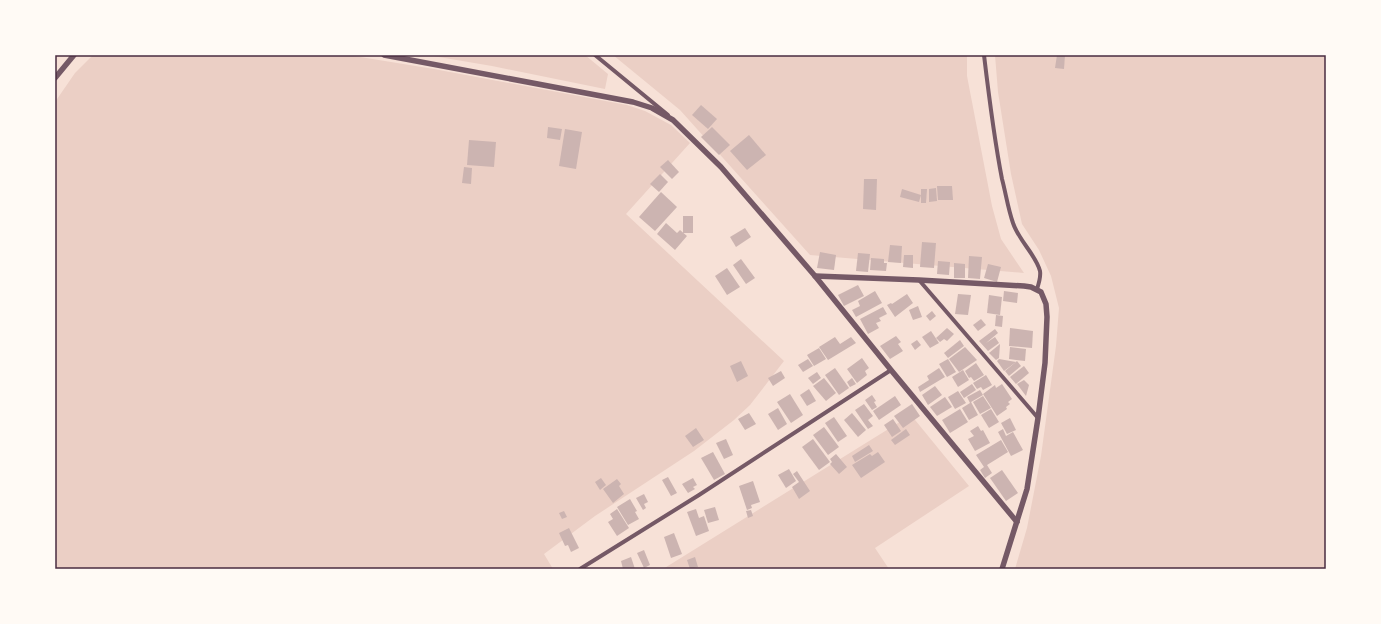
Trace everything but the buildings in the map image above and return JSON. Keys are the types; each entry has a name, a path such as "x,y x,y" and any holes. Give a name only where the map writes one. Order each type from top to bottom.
{"street":[{"path":"55,78 74,55"},
{"path":"384,55 626,100 652,108 673,120"},
{"path":"595,55 673,120 721,167 815,276 1017,522"},
{"path":"984,55 991,115 1010,214 1016,233 1040,271 1037,289"},
{"path":"815,276 1024,286 1037,289 1043,295 1046,304 1047,317 1045,363 1038,418 1027,490 1002,569"},
{"path":"919,280 1038,418"},
{"path":"580,569 699,495 891,370"}],"shaded area":[{"path":"93,55 348,55 434,69 627,105 645,111 671,125 690,143 626,214 784,361 750,405 734,420 694,451 595,516 544,554 553,569 55,569 55,102 75,73"},
{"path":"427,55 585,55 608,74 605,89 492,66"},
{"path":"613,55 967,55 967,76 992,206 1001,239 1024,273 810,255 680,110"},
{"path":"995,55 1326,55 1326,569 1015,569 1027,528 1041,456 1056,346 1059,308 1051,276 1039,250 1022,224 1011,174 998,92"},
{"path":"911,415 969,486 875,548 889,569 663,569"}]}
